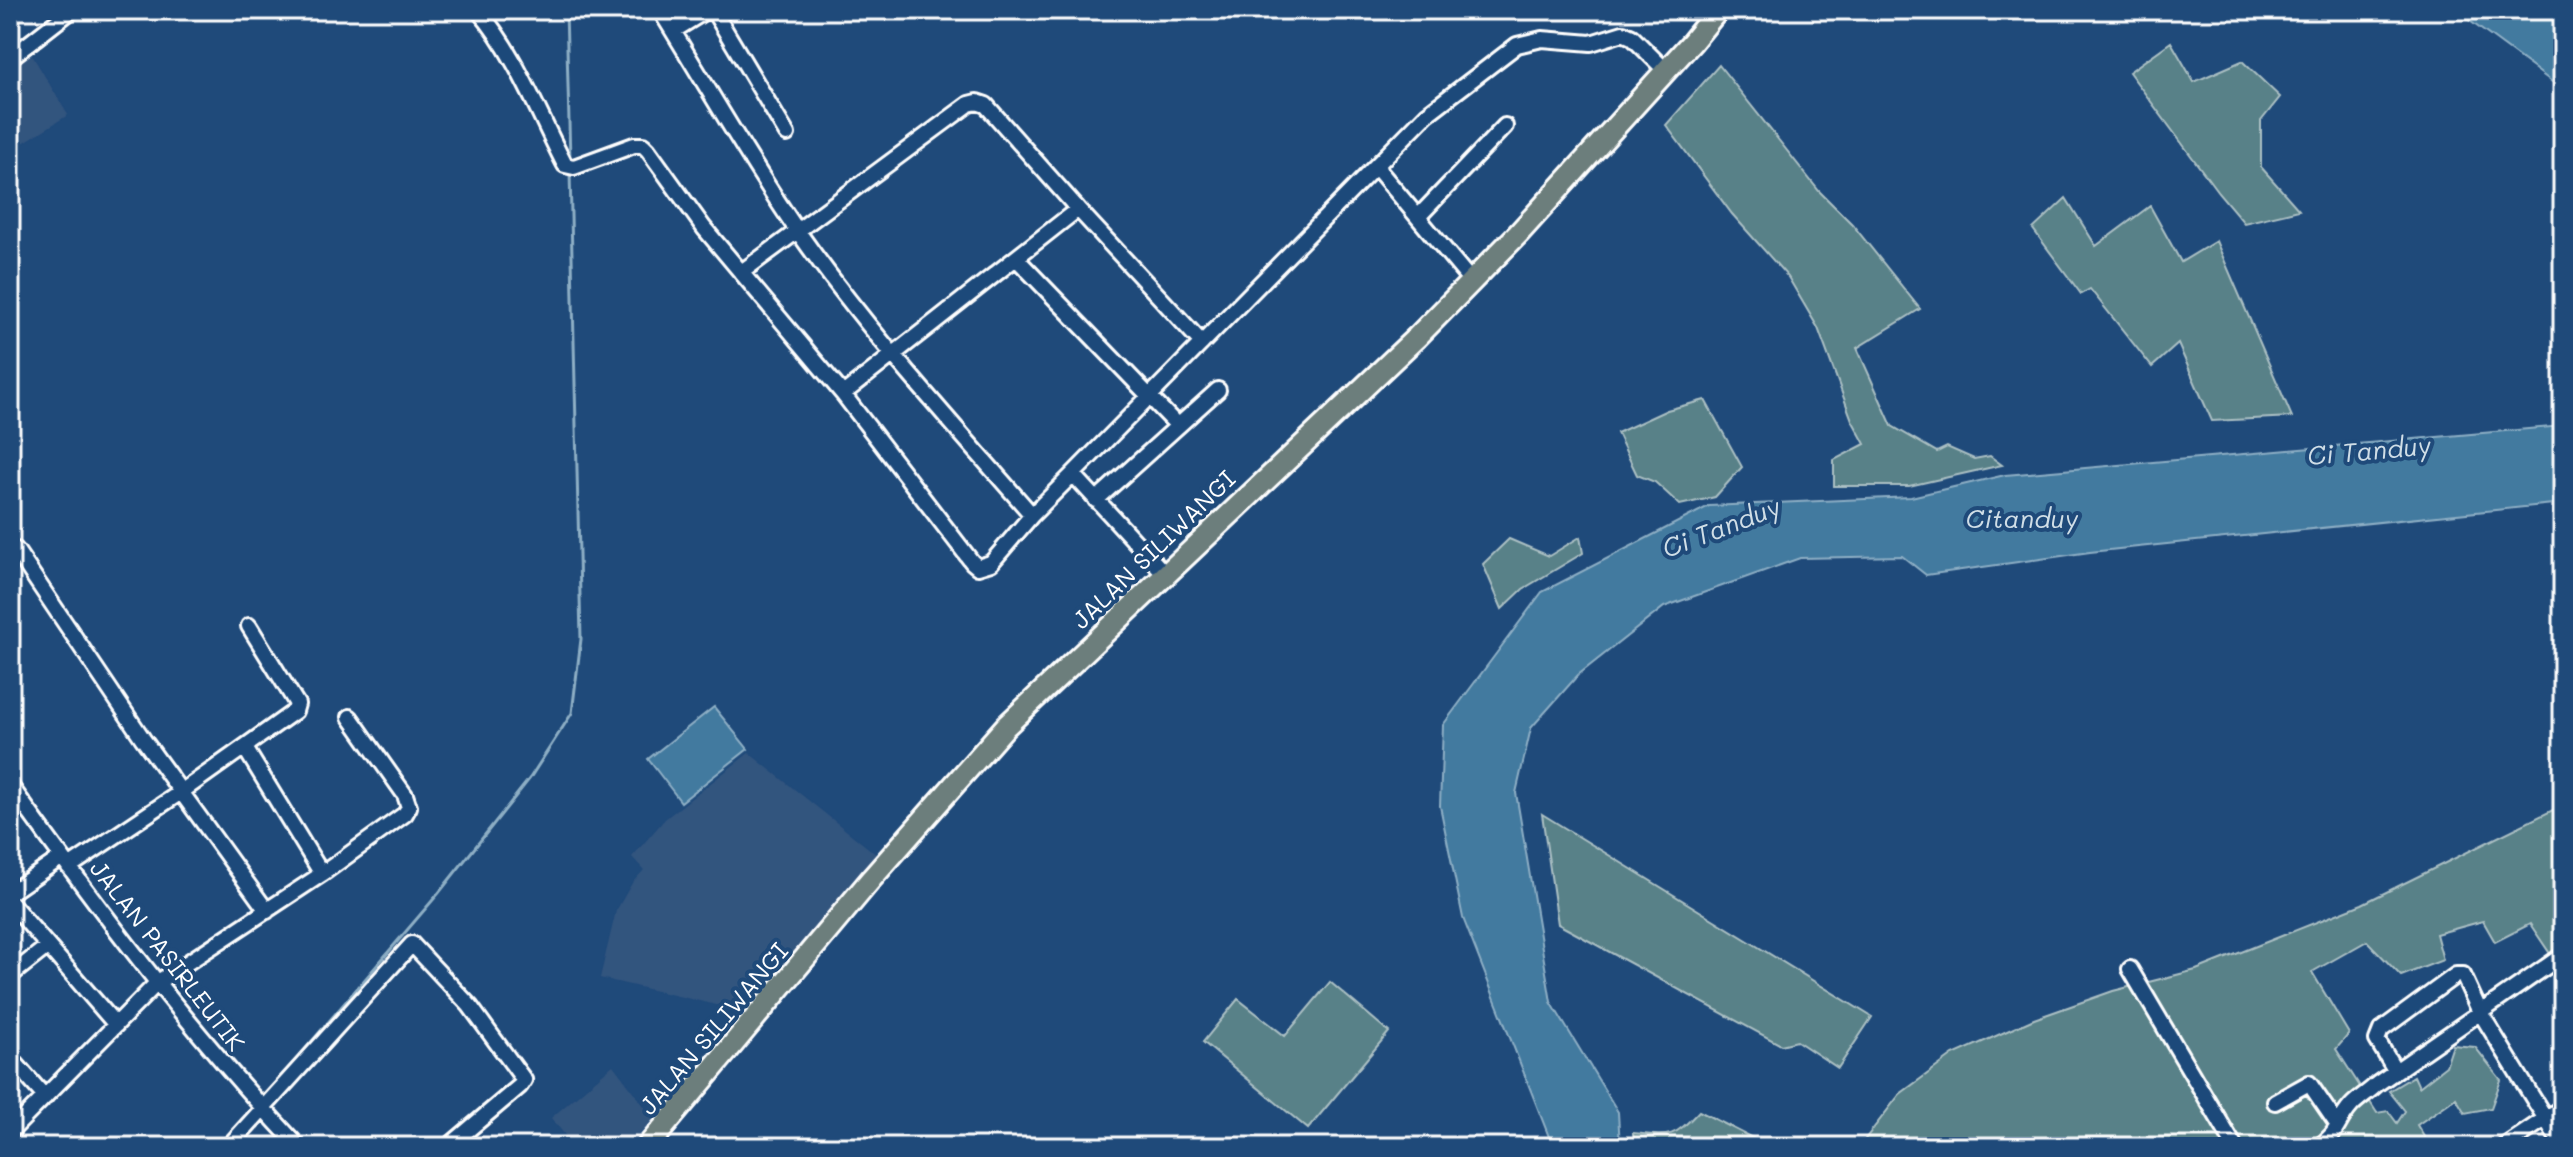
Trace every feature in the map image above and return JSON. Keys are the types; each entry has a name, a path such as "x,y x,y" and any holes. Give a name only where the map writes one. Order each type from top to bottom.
{"highway":[{"name":"JALAN SILIWANGI","path":"647,1147 891,856 1006,726 1417,337 1518,234 1718,10"}],"street":[{"path":"10,58 72,10"},
{"path":"478,10 491,25 570,166 634,145 643,145 704,228 843,394 978,567 991,563 1032,515 1147,396 1427,114 1517,45 1542,39 1591,43 1623,33 1632,37 1665,70"},
{"path":"660,10 797,231 891,354 1032,515"},
{"path":"673,31 707,10"},
{"path":"713,10 787,134"},
{"path":"743,271 969,104 977,102 986,105 1202,343"},
{"path":"1418,217 1505,126"},
{"path":"1376,167 1471,281"},
{"path":"843,394 1078,209"},
{"path":"1016,258 1177,425"},
{"path":"1096,500 1218,390"},
{"path":"1073,474 1165,574"},
{"path":"10,548 16,550 181,792 267,911"},
{"path":"10,893 181,792 293,714 297,707 249,626"},
{"path":"10,1132 158,982 322,874 405,814 409,807 405,795 350,717"},
{"path":"245,748 322,874"},
{"name":"JALAN PASIRLEUTIK","path":"10,785 158,982 258,1103 299,1147"},
{"path":"10,902 116,1025"},
{"path":"228,1147 258,1103 412,944 470,1006 524,1080 448,1147"},
{"path":"10,976 48,946"},
{"path":"2337,1124 2353,1103 2395,1070 2563,955"},
{"path":"2130,969 2235,1147"},
{"path":"2395,1070 2377,1040 2381,1030 2456,975 2463,975 2480,1012 2563,1147"},
{"path":"10,1057 45,1097"},
{"path":"2275,1102 2309,1083 2337,1124 2337,1131 2318,1147"},
{"path":"2503,1147 2563,1107"}],"shaded area":[{"path":"32,55 68,115 10,151 10,68"},
{"path":"749,753 877,855 747,1012 600,978 616,911 632,883 644,870 632,857 665,819"},
{"path":"613,1065 653,1118 629,1147 575,1147 551,1118"}],"green space":[{"path":"2171,42 2194,82 2242,61 2280,97 2261,121 2261,167 2299,210 2244,223 2218,192 2129,72"},
{"path":"1719,65 1819,191 1852,224 1920,309 1857,348 1892,426 1937,452 1947,447 1974,459 1990,456 2002,465 1909,486 1834,486 1834,460 1865,444 1852,420 1818,328 1788,277 1732,214 1666,125"},
{"path":"2066,198 2096,246 2150,206 2181,262 2216,241 2292,417 2212,421 2178,344 2152,367 2090,289 2081,294 2033,229"},
{"path":"1705,400 1742,467 1715,497 1680,505 1655,482 1637,475 1617,433 1667,410"},
{"path":"1580,537 1583,553 1523,589 1502,609 1483,564 1509,539 1549,556"},
{"path":"2563,805 2563,947 2551,955 2530,924 2495,942 2483,921 2436,934 2443,960 2401,976 2367,941 2312,972 2349,1034 2336,1049 2377,1113 2388,1111 2397,1123 2405,1111 2389,1091 2414,1076 2419,1087 2446,1066 2453,1045 2475,1047 2501,1080 2491,1108 2465,1113 2456,1098 2417,1125 2430,1147 1859,1147 1900,1094 1953,1055 2034,1019 2113,991 2196,970 2362,904"},
{"path":"1542,814 1872,1017 1838,1068 1797,1041 1781,1045 1558,924"},
{"path":"1330,982 1389,1032 1308,1129 1203,1042 1238,999 1285,1036"},
{"path":"1699,1111 1770,1147 1634,1147 1633,1133 1670,1134 1683,1127"}],"water":[{"path":"2455,10 2563,10 2563,90"},
{"name":"Citanduy","path":"2563,426 2563,503 2090,552 1926,575 1902,556 1800,558 1664,607 1578,675 1531,728 1516,793 1551,1002 1618,1112 1620,1147 1553,1147 1463,918 1440,806 1443,725 1542,592 1709,506 1911,497 2005,475"},
{"path":"714,707 748,749 681,802 648,759"}],"waterway":[{"path":"566,10 570,160"},
{"path":"271,1089 438,894 530,778 572,713 581,639 570,172"}],"water label":[{"name":"Ci Tanduy","path":"2369,450"},
{"name":"Ci Tanduy","path":"1721,527"}]}
